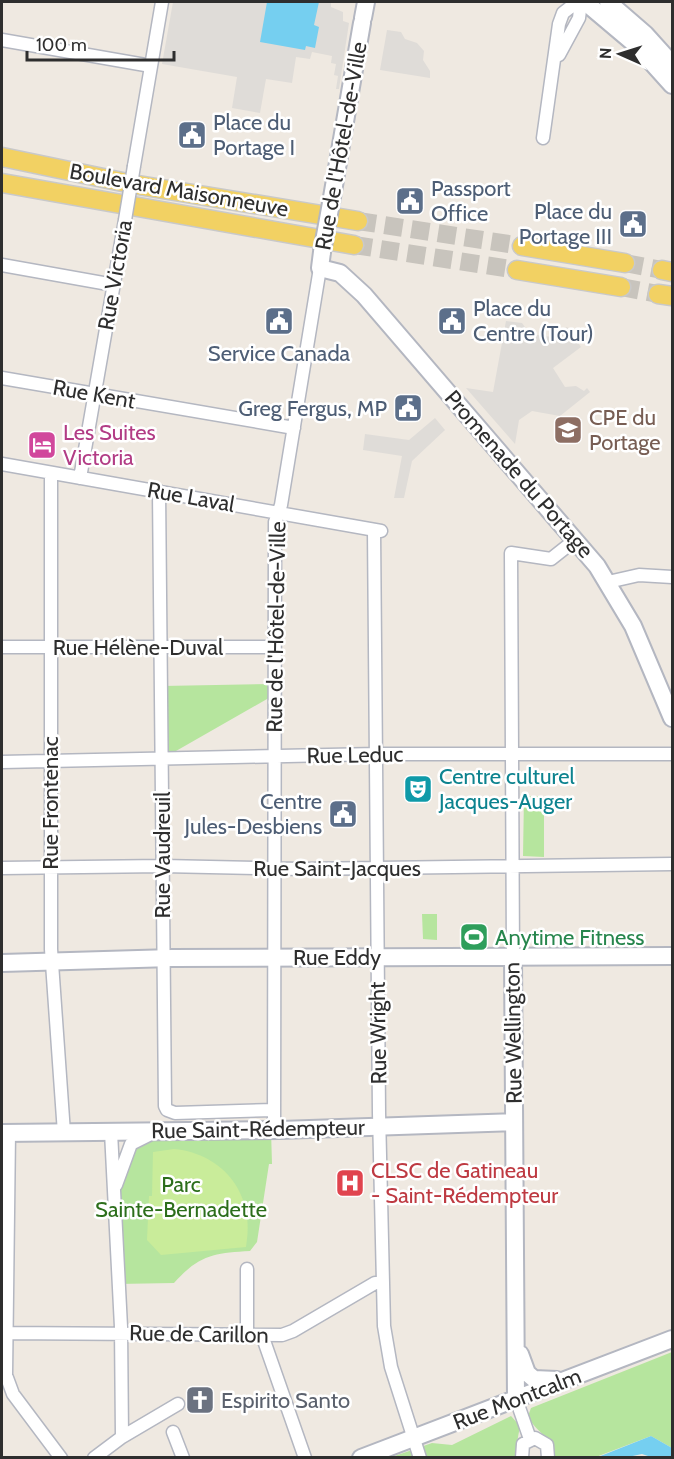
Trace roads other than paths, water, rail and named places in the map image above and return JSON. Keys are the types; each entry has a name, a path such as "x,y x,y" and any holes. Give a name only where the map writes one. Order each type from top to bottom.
{"main road":[{"path":"581,2 636,45 672,85"},
{"path":"608,2 645,34 672,64"},
{"name":"Rue de l'Hôtel-de-Ville","path":"321,260 363,14"},
{"name":"Boulevard Maisonneuve","path":"2,157 132,184 358,221"},
{"name":"Boulevard Maisonneuve","path":"2,183 354,244"},
{"path":"522,246 625,263"},
{"name":"Promenade du Portage","path":"321,260 340,273 364,295 575,540 608,582 633,626 672,718"},
{"path":"517,270 621,288"},
{"name":"Rue Eddy","path":"2,963 163,958 672,956"},
{"name":"Rue Wellington","path":"513,957 516,1399"},
{"name":"Rue Saint-Rédempteur","path":"5,1133 274,1130 514,1122"},
{"name":"Rue Montcalm","path":"361,1458 672,1340"},
{"path":"517,1344 527,1372 534,1379 564,1380"}],"street":[{"name":"Rue Victoria","path":"80,478 162,2"},
{"path":"543,138 556,62 560,19 581,2"},
{"path":"2,40 152,66"},
{"name":"Rue de l'Hôtel-de-Ville","path":"274,1130 275,522 294,428 321,260"},
{"path":"2,265 114,285"},
{"name":"Rue Kent","path":"2,378 294,428"},
{"name":"Rue Laval","path":"2,464 378,531"},
{"name":"Rue Frontenac","path":"51,472 49,868 51,961 64,1133"},
{"name":"Rue Vaudreuil","path":"159,491 163,958 167,1110 175,1113 274,1110"},
{"name":"Rue Wright","path":"378,531 377,868 383,1283 386,1346 420,1458"},
{"name":"Rue Wellington","path":"513,957 511,553 551,559 575,540"},
{"path":"608,582 639,574 672,577"},
{"name":"Rue Hélène-Duval","path":"2,647 274,648"},
{"name":"Rue Leduc","path":"2,762 377,754 672,754"},
{"name":"Rue Saint-Jacques","path":"2,868 162,866 377,868 672,864"},
{"path":"111,1132 121,1333 122,1437"},
{"path":"114,1194 131,1144 160,1132"},
{"path":"5,1133 3,1333 6,1375 13,1394 61,1458"},
{"path":"247,1269 247,1334"},
{"name":"Rue de Carillon","path":"3,1333 287,1334 375,1284 383,1283"},
{"path":"262,1335 305,1458"},
{"name":"Rue Wellington","path":"516,1399 530,1439 544,1441 549,1449 548,1458"},
{"path":"94,1458 122,1437 178,1404"},
{"path":"173,1432 183,1458"},
{"path":"522,1458 521,1449 530,1439"}],"water":[{"path":"267,2 319,2 314,25 319,27 315,48 306,46 305,50 260,42"},
{"path":"651,1436 672,1448 672,1457 651,1457 642,1454 628,1457 598,1457"}],"tunnel":[{"path":"358,221 522,246"},
{"path":"354,245 517,270"},
{"path":"625,263 662,270"},
{"path":"621,287 658,294"}],"place":[{"name":"Place du Portage I","path":"192,135"},
{"name":"Passport Office","path":"410,201"},
{"name":"Place du Portage III","path":"633,224"},
{"name":"Service Canada","path":"279,321"},
{"name":"Place du Centre (Tour)","path":"452,321"},
{"name":"Greg Fergus, MP","path":"408,408"},
{"name":"CPE du Portage","path":"568,430"},
{"name":"Les Suites Victoria","path":"42,445"},
{"name":"Centre culturel Jacques-Auger","path":"418,789"},
{"name":"Centre Jules-Desbiens","path":"343,814"},
{"name":"Anytime Fitness","path":"474,937"},
{"name":"CLSC de Gatineau - Saint-Rédempteur","path":"350,1183"},
{"name":"Espirito Santo","path":"200,1400"}],"park label":[{"name":"Parc Sainte-Bernadette","path":"181,1196"}]}
